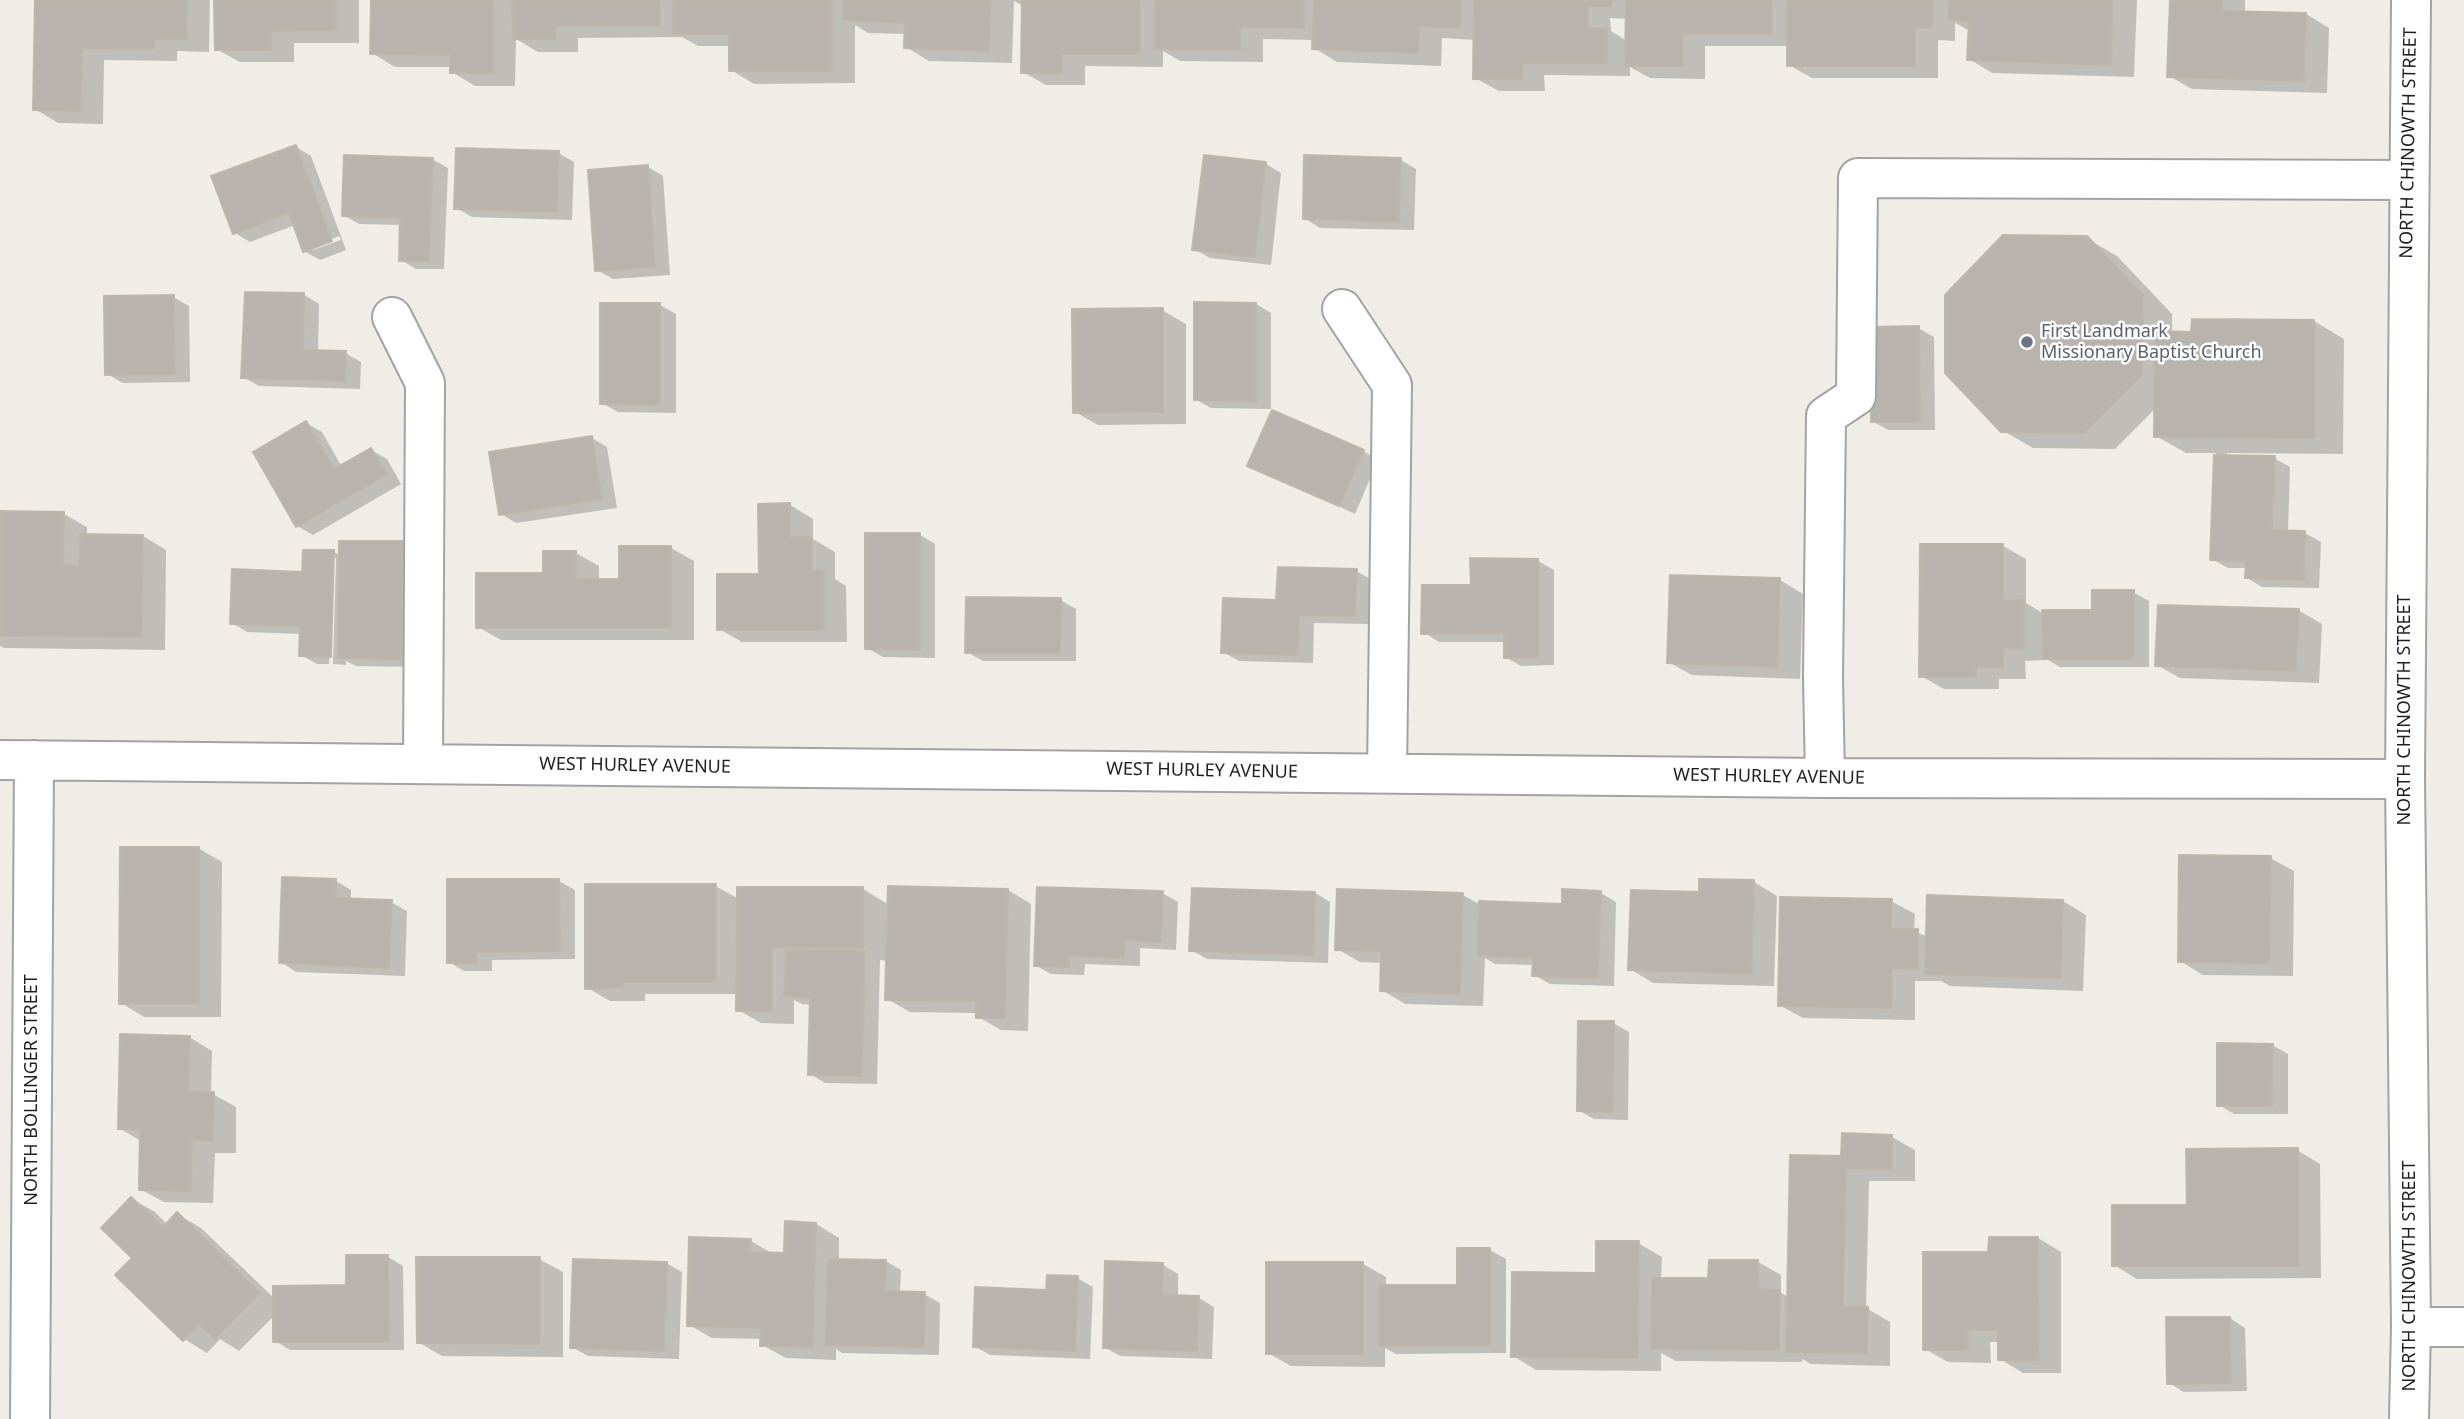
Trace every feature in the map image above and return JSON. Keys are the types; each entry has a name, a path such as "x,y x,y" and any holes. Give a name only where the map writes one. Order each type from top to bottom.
{"street":[{"name":"NORTH CHINOWTH STREET","path":"2410,1419 2412,1327 2404,779 2411,0"},
{"path":"1825,778 1823,678 1826,416 1856,396 1858,178 2408,180"},
{"path":"1342,309 1392,385 1387,773"},
{"path":"392,317 425,383 423,764"},
{"name":"WEST HURLEY AVENUE","path":"17,760 1825,778 2404,779"},
{"name":"NORTH BOLLINGER STREET","path":"17,760 30,1419"},
{"path":"2412,1327 2464,1327"}],"building":[{"path":"35,0 187,0 186,39 154,39 154,49 82,48 81,111 33,110"},
{"path":"214,0 336,0 336,30 271,31 271,50 215,50"},
{"path":"371,0 493,0 493,73 450,73 450,55 370,54"},
{"path":"512,0 660,0 660,25 555,26 555,39 513,39"},
{"path":"673,0 832,0 832,71 729,71 729,34 673,34"},
{"path":"844,0 991,0 989,51 904,48 905,23 843,20"},
{"path":"1022,0 1140,0 1140,54 1062,54 1062,73 1021,73"},
{"path":"1155,0 1304,0 1304,28 1240,27 1241,50 1155,49"},
{"path":"1314,0 1461,0 1460,28 1419,26 1418,53 1312,49"},
{"path":"1474,0 1612,0 1612,6 1588,6 1588,28 1607,28 1607,63 1522,63 1522,79 1473,79"},
{"path":"1626,0 1772,0 1772,34 1682,33 1682,66 1625,66"},
{"path":"1787,0 1933,0 1932,28 1915,28 1915,66 1787,66"},
{"path":"1949,0 2113,0 2111,65 1967,60 1969,21 1948,20"},
{"path":"2170,0 2222,0 2222,11 2306,13 2304,81 2167,77"},
{"path":"296,145 332,241 303,252 289,213 233,234 211,176"},
{"path":"456,148 559,151 557,212 454,209"},
{"path":"344,155 433,158 429,261 399,261 400,218 342,216"},
{"path":"1204,155 1266,162 1255,257 1192,250"},
{"path":"1304,155 1401,158 1399,222 1303,219"},
{"path":"648,165 655,267 595,271 588,170"},
{"path":"2003,235 2087,236 2143,295 2142,375 2084,433 2001,432 1945,373 1945,295"},
{"path":"245,292 304,293 303,350 346,351 345,381 241,378"},
{"path":"174,295 175,374 105,375 104,296"},
{"path":"1194,302 1256,303 1256,401 1194,400"},
{"path":"600,303 660,303 660,405 600,404"},
{"path":"1163,308 1163,412 1073,413 1072,309"},
{"path":"2192,319 2314,320 2314,438 2154,437 2155,331 2191,332"},
{"path":"1919,326 1920,422 1871,422 1870,327"},
{"path":"1272,410 1364,450 1339,506 1247,466"},
{"path":"306,421 334,469 371,448 387,474 296,527 253,452"},
{"path":"592,436 602,499 499,515 489,452"},
{"path":"2214,455 2275,456 2272,530 2305,531 2304,580 2245,578 2246,561 2210,560"},
{"path":"790,503 790,537 812,537 812,570 824,570 824,630 717,630 717,574 759,574 758,504"},
{"path":"0,511 64,512 63,565 79,566 80,534 143,535 142,637 0,636"},
{"path":"865,533 920,533 920,650 865,649"},
{"path":"339,541 402,541 401,659 338,658"},
{"path":"1920,544 2003,544 2003,601 2024,600 2024,648 2003,648 2003,667 1976,667 1976,677 1919,677"},
{"path":"619,546 671,546 671,628 476,628 476,573 543,573 543,551 576,551 576,579 619,579"},
{"path":"303,550 334,550 331,657 299,656 300,626 230,624 232,569 302,572"},
{"path":"1470,558 1538,559 1538,657 1504,658 1504,633 1421,634 1422,585 1471,585"},
{"path":"1278,567 1357,569 1355,616 1299,615 1297,655 1221,653 1223,598 1276,600"},
{"path":"1670,575 1780,578 1777,667 1667,663"},
{"path":"2092,590 2134,590 2134,659 2043,659 2042,610 2092,610"},
{"path":"966,597 1061,598 1060,653 965,653"},
{"path":"2158,605 2299,609 2296,671 2155,666"},
{"path":"120,847 199,847 199,1004 119,1004"},
{"path":"2179,855 2271,856 2270,963 2178,962"},
{"path":"282,877 336,879 336,898 392,900 389,968 279,963"},
{"path":"447,879 559,879 560,951 477,952 477,963 447,963"},
{"path":"1699,879 1754,880 1752,974 1628,970 1631,890 1699,892"},
{"path":"585,884 716,884 716,982 623,982 623,988 585,989"},
{"path":"888,886 1008,889 1005,1018 976,1018 976,1001 885,1000"},
{"path":"737,887 863,887 863,948 772,947 772,1011 736,1011"},
{"path":"1037,887 1163,891 1161,942 1125,940 1124,958 1070,956 1069,967 1034,966"},
{"path":"1192,888 1315,892 1313,955 1189,951"},
{"path":"1337,889 1463,893 1460,994 1380,991 1381,951 1335,950"},
{"path":"1562,889 1601,891 1598,978 1532,976 1533,958 1478,956 1479,901 1562,904"},
{"path":"1927,895 2063,900 2061,978 1925,974"},
{"path":"1780,897 1892,899 1891,929 1918,929 1918,969 1892,968 1892,1008 1778,1006"},
{"path":"786,950 865,951 862,1076 808,1075 810,998 784,996"},
{"path":"1578,1021 1614,1021 1613,1112 1577,1111"},
{"path":"120,1034 190,1036 188,1091 214,1092 213,1141 192,1140 191,1191 139,1190 140,1130 118,1129"},
{"path":"2217,1043 2273,1044 2272,1106 2217,1106"},
{"path":"1842,1133 1892,1135 1892,1169 1846,1168 1843,1306 1868,1307 1867,1353 1786,1352 1790,1155 1841,1156"},
{"path":"2298,1148 2298,1266 2112,1266 2112,1205 2187,1205 2186,1149"},
{"path":"131,1197 163,1227 177,1212 260,1293 215,1339 199,1324 183,1341 115,1275 132,1258 101,1228"},
{"path":"785,1221 816,1223 813,1347 760,1346 761,1328 687,1326 689,1237 751,1239 750,1252 784,1253"},
{"path":"1989,1237 2038,1237 2039,1360 1998,1360 1998,1330 1968,1330 1968,1350 1923,1350 1923,1252 1988,1252"},
{"path":"1596,1241 1639,1241 1638,1358 1511,1357 1512,1272 1596,1273"},
{"path":"1457,1248 1490,1248 1490,1345 1379,1346 1379,1285 1457,1285"},
{"path":"346,1255 388,1255 389,1342 273,1342 273,1286 346,1285"},
{"path":"416,1257 540,1257 540,1344 417,1343"},
{"path":"573,1259 667,1262 664,1351 570,1348"},
{"path":"828,1259 886,1260 885,1291 925,1292 924,1347 825,1345"},
{"path":"1709,1260 1758,1260 1759,1289 1780,1290 1779,1350 1651,1349 1652,1278 1708,1278"},
{"path":"1105,1261 1163,1263 1162,1295 1199,1296 1197,1351 1103,1348"},
{"path":"1266,1262 1363,1262 1363,1354 1266,1354"},
{"path":"1047,1275 1078,1276 1075,1351 973,1347 975,1287 1046,1290"},
{"path":"2166,1317 2230,1317 2231,1383 2167,1384"}],"place":[{"name":"First Landmark Missionary Baptist Church","path":"2027,342"}]}
